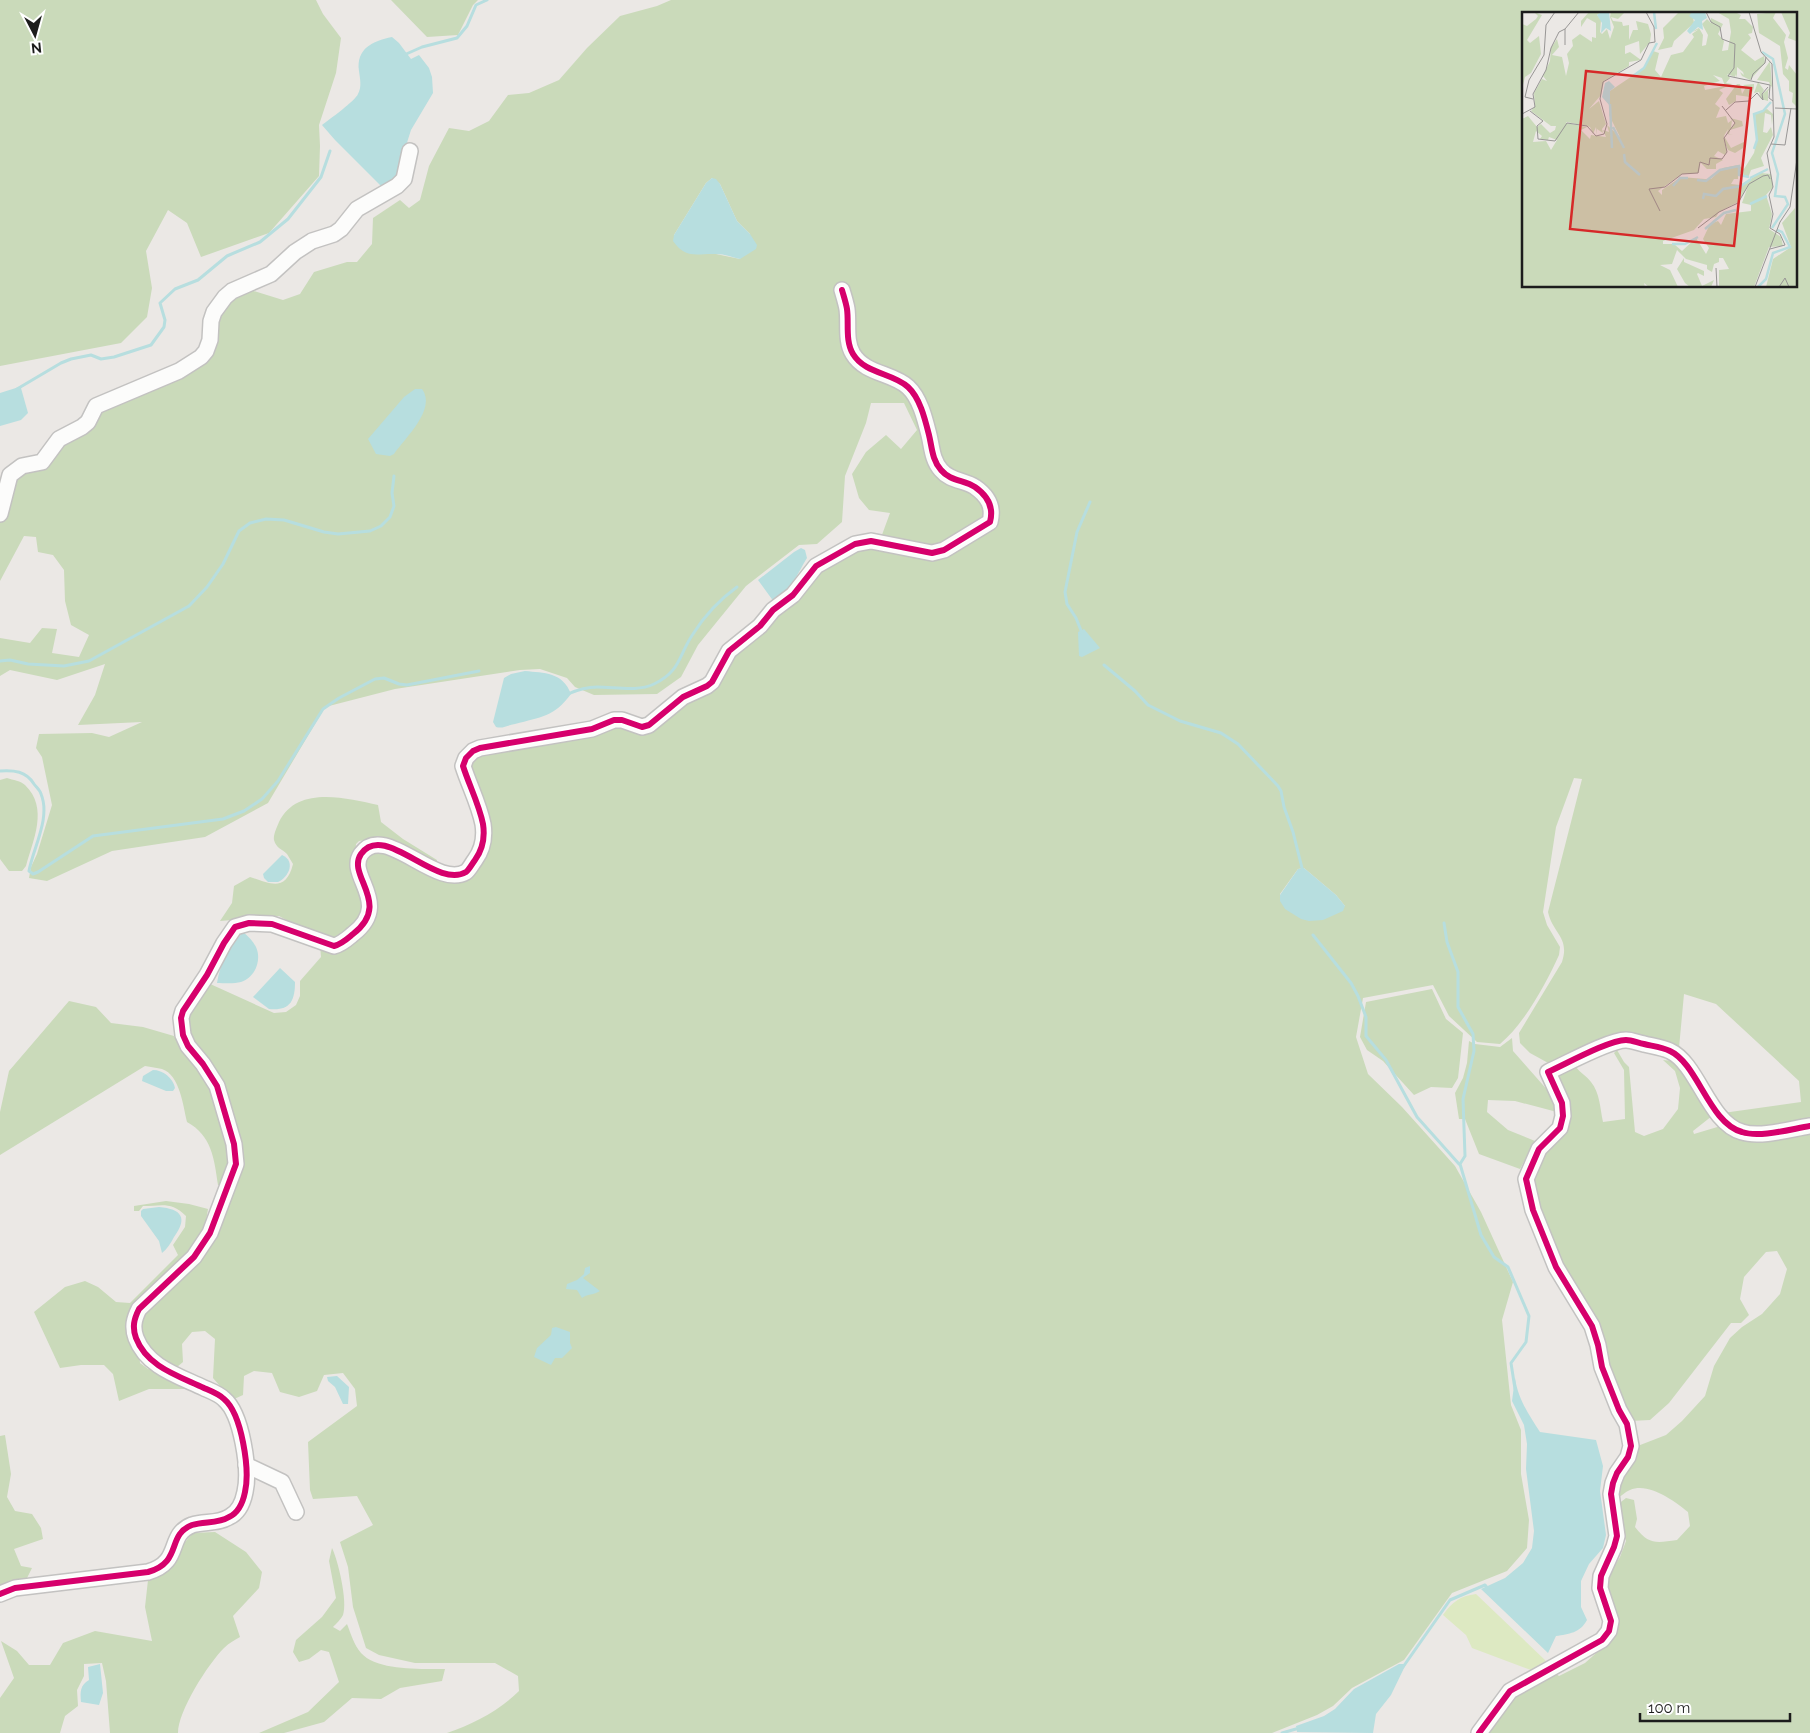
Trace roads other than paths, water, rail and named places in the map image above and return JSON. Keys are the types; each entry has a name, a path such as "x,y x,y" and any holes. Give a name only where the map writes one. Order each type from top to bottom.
{"street":[{"path":"0,514 10,475 22,466 42,462 48,457 59,439 88,422 96,406 179,371 201,357 206,351 210,340 211,321 214,312 232,291 271,274 295,252 312,241 334,234 341,229 357,209 397,186 404,179 410,151"},
{"path":"0,1594 15,1588 157,1570 168,1562 177,1539 183,1530 192,1525 229,1517 240,1508 246,1492 246,1465 237,1418 230,1404 216,1393 160,1366 148,1358 140,1347 134,1333 134,1320 139,1309 194,1257 210,1233 236,1164 234,1144 217,1086 203,1064 188,1046 183,1036 181,1018 183,1011 207,975 234,927 249,923 272,924 334,946 340,944 366,922 369,912 370,901 358,868 360,854 366,849 383,845 445,875 457,875 467,871 480,853 484,833 463,766 466,758 473,751 494,745 592,729 614,720 622,720 642,726 649,725 683,697 712,682 729,651 760,626 773,610 793,595 816,566 855,544 871,541 932,552 944,550 990,522 993,512 990,502 974,487 947,476 934,460 929,434 917,398 907,386 865,365 852,354 848,338 847,310 842,290"},
{"path":"1479,1733 1510,1690 1602,1640 1609,1631 1611,1621 1600,1588 1601,1576 1617,1536 1611,1494 1613,1483 1628,1457 1631,1446 1627,1424 1619,1410 1602,1367 1592,1326 1556,1267 1533,1210 1526,1179 1539,1149 1560,1128 1563,1116 1562,1103 1548,1072 1607,1045 1625,1040 1670,1051 1682,1060 1720,1116 1732,1128 1754,1134 1810,1126"},
{"path":"246,1465 282,1482 296,1512"}],"water":[{"path":"392,37 411,59 419,55 429,68 432,77 433,93 411,130 396,177 388,185 382,187 322,125 358,94 360,86 359,63 363,52 372,44"},
{"path":"712,178 716,179 720,184 737,221 750,234 757,245 756,249 740,259 719,254 688,253 678,247 673,241 674,235 706,183"},
{"path":"21,388 28,413 21,420 0,426 0,393"},
{"path":"415,389 422,389 426,397 426,405 418,423 394,454 390,456 376,454 368,439 404,397"},
{"path":"801,548 805,550 807,558 789,588 774,602 758,580"},
{"path":"1084,629 1100,648 1082,657 1079,656 1078,632"},
{"path":"525,671 546,673 558,678 568,687 571,694 553,712 532,720 496,727 493,722 504,678 511,674"},
{"path":"282,855 289,861 288,873 278,882 268,882 263,874"},
{"path":"1304,868 1336,895 1345,906 1343,911 1323,920 1309,921 1301,919 1285,909 1280,901 1280,895 1298,869"},
{"path":"243,932 258,952 256,968 250,977 241,982 217,983 226,955"},
{"path":"280,968 295,982 294,995 286,1006 269,1009 253,997"},
{"path":"153,1070 160,1071 170,1078 175,1088 173,1091 166,1091 142,1081 143,1076"},
{"path":"159,1207 178,1212 181,1220 181,1225 169,1246 162,1253 159,1241 141,1216 143,1209"},
{"path":"590,1266 590,1273 583,1278 600,1291 582,1298 577,1290 566,1289 567,1284 577,1280 584,1274 585,1268"},
{"path":"556,1327 570,1332 572,1348 562,1358 555,1358 551,1365 534,1357 537,1348 551,1335 552,1328"},
{"path":"337,1376 349,1387 348,1404 343,1404 335,1387 328,1381 327,1377"},
{"path":"1515,1378 1521,1400 1540,1432 1596,1440 1603,1466 1600,1491 1606,1535 1603,1548 1589,1564 1581,1581 1581,1607 1587,1620 1578,1630 1556,1636 1548,1653 1481,1589 1505,1578 1523,1563 1532,1548 1534,1531 1526,1469 1527,1444 1524,1425 1512,1401"},
{"path":"100,1664 103,1693 99,1705 81,1702 81,1689 89,1680 88,1667"},
{"path":"1399,1664 1406,1664 1391,1695 1376,1714 1373,1733 1297,1732 1296,1726 1324,1716 1335,1709 1354,1689"}],"waterway":[{"path":"404,55 422,47 457,38 467,26 476,5 487,0"},
{"path":"17,389 71,359 91,355 101,359 114,357 151,345 164,327 165,320 160,303 175,289 198,280 227,256 260,242 288,219 321,177 330,151"},
{"path":"0,661 10,660 28,664 64,666 89,661 189,606 207,587 223,564 239,531 250,523 266,519 284,520 324,532 338,534 370,531 381,526 390,517 394,506 392,493 394,476"},
{"path":"1082,633 1076,618 1067,604 1065,592 1077,532 1090,502"},
{"path":"568,694 593,687 641,688 663,679 674,668 688,642 707,614 737,587"},
{"path":"1104,665 1135,691 1148,705 1180,721 1221,733 1238,744 1281,791 1303,872"},
{"path":"0,771 15,771 27,776 39,790 44,803 43,823 29,871 33,874 93,836 223,819 244,811 262,799 278,781 323,709 339,698 375,679 384,678 407,685 479,671"},
{"path":"1444,923 1447,942 1458,972 1458,1007 1473,1034 1474,1051 1463,1099 1465,1156 1460,1164 1481,1235 1494,1257 1508,1267 1529,1316 1526,1342 1511,1363 1515,1389"},
{"path":"1313,935 1351,983 1366,1017 1366,1036 1386,1060 1417,1117 1459,1164"},
{"path":"1403,1667 1450,1600 1485,1585 1488,1589"},
{"path":"1282,1733 1296,1729"}]}
